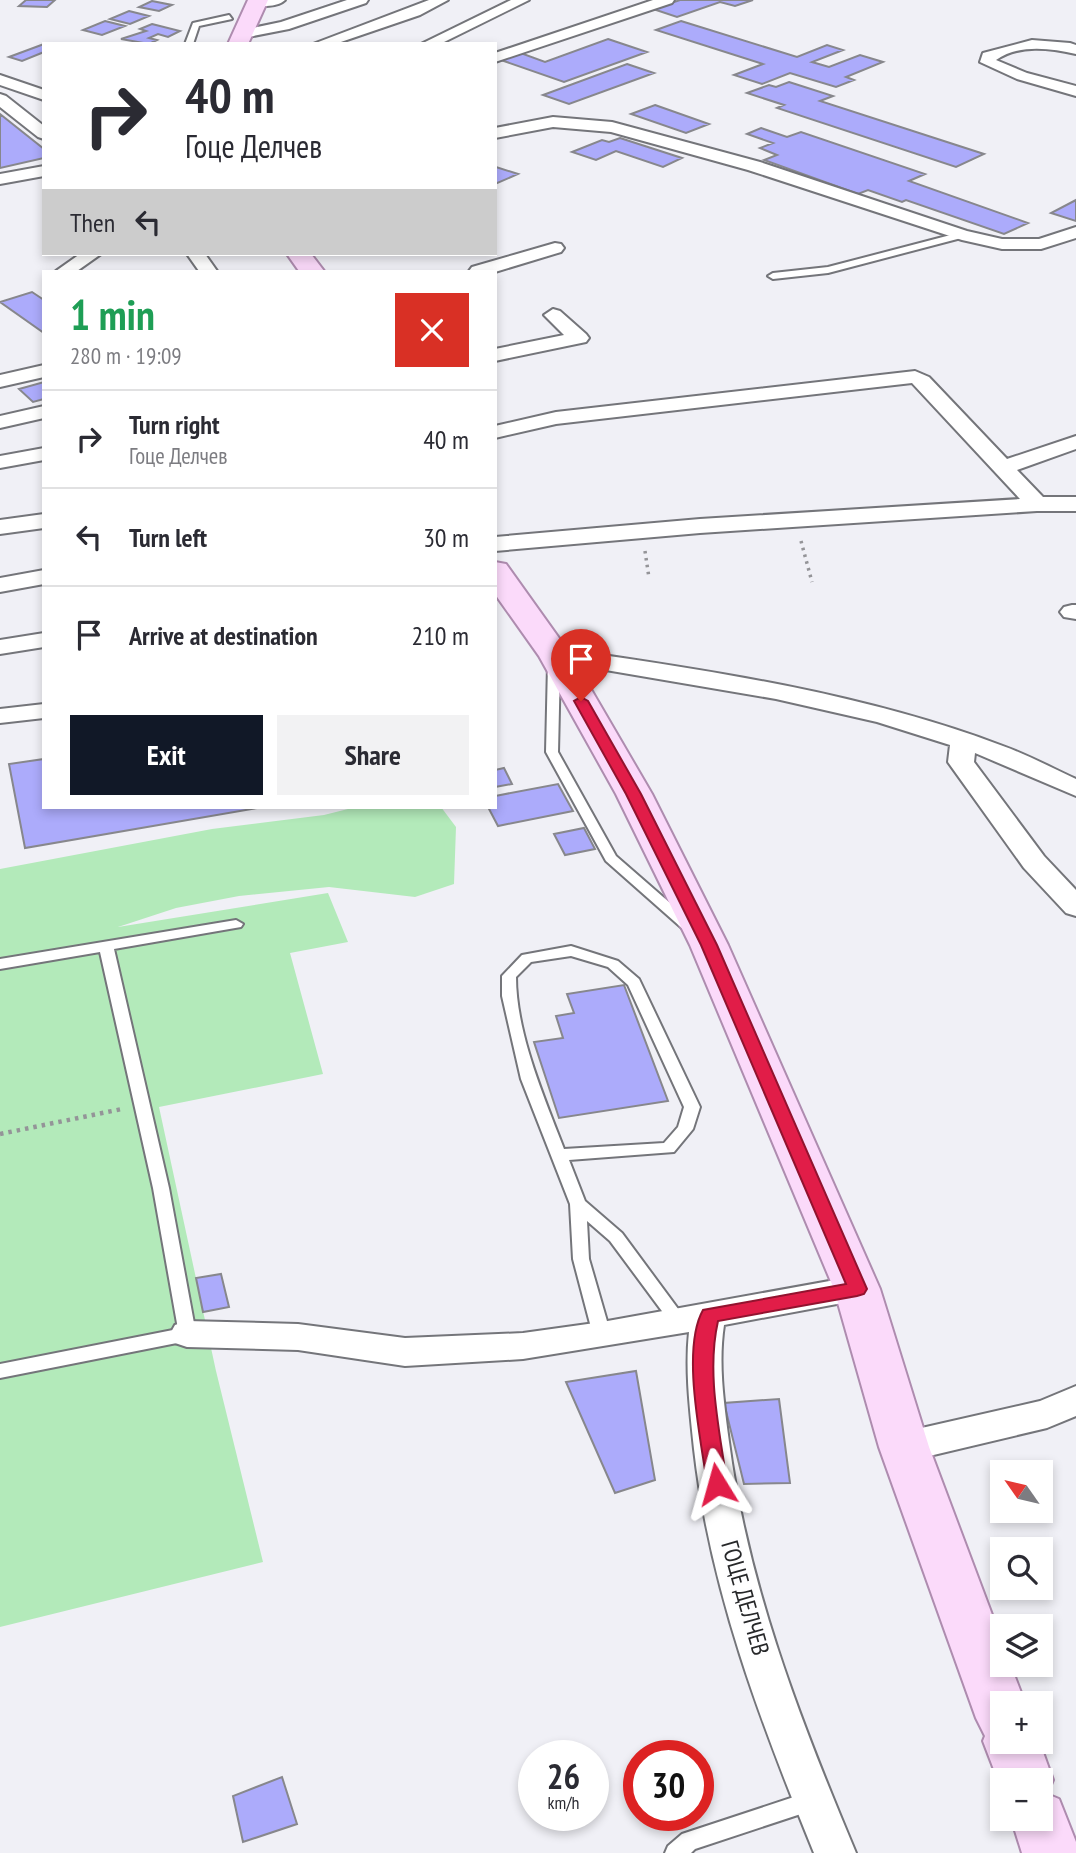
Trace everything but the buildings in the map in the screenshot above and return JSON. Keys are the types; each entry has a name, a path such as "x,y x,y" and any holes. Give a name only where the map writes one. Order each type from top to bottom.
{"main road":[{"path":"240,39 245,5"},
{"path":"219,42 245,5"},
{"path":"497,574 555,655 634,794 709,945 857,1289 904,1447 993,1691"},
{"path":"1043,1831 1051,1853"}],"street":[{"path":"245,5 278,0"},
{"path":"240,39 361,0"},
{"path":"326,42 415,12 441,0"},
{"path":"432,42 523,0"},
{"path":"497,57 667,0"},
{"path":"1076,50 1062,45 1038,43 1001,51 988,56 988,62 1022,76 1076,91"},
{"path":"0,80 42,93"},
{"path":"0,99 42,132"},
{"path":"497,133 553,122 612,127 754,166 962,235 1002,244 1041,244 1052,238 1076,232"},
{"path":"0,179 42,171"},
{"path":"481,270 555,248"},
{"path":"67,270 89,256"},
{"path":"497,355 579,338 553,315"},
{"path":"0,382 42,372"},
{"path":"497,432 556,418 915,377 922,381 954,420 1005,467 1037,504"},
{"path":"0,422 42,412"},
{"path":"1005,467 1076,442"},
{"path":"0,462 42,454"},
{"path":"497,544 795,520 1037,504 1076,504"},
{"path":"0,527 42,521"},
{"path":"0,585 42,577"},
{"path":"0,647 42,640"},
{"path":"555,655 721,681 861,711 993,751 1076,788"},
{"path":"0,716 42,711"},
{"path":"963,742 961,762 1034,862 1076,907"},
{"path":"187,1334 298,1337 405,1352 523,1346 601,1335 857,1289"},
{"name":"ГОЦЕ ДЕЛЧЕВ","path":"694,1318 704,1341 704,1385 720,1509 756,1641 813,1801 835,1853"},
{"path":"904,1447 1047,1414 1076,1401"}],"lane":[{"path":"190,42 196,25 245,5"},
{"path":"772,276 828,270 962,235"},
{"path":"0,964 236,924"},
{"path":"0,1371 187,1334 161,1188 106,945"},
{"path":"557,1155 668,1148 685,1129 692,1107 634,982 613,964 571,951 527,958 509,975 509,996 529,1079 557,1155 578,1204 581,1259 601,1335"},
{"path":"578,1204 616,1237 694,1318"},
{"path":"675,1853 689,1841 813,1801"}],"path":[{"path":"795,520 812,582"},
{"path":"0,1135 142,1105"}],"green space":[{"path":"348,809 442,809 456,827 454,884 415,897 329,887 239,896 176,908 118,927 328,893 348,942 290,953 323,1074 159,1107 216,1371 263,1562 0,1627 0,869 212,829 324,815"}],"route":[{"path":"581,701 634,794 709,945 857,1289 709,1315 704,1341 704,1385 717,1484"}]}
